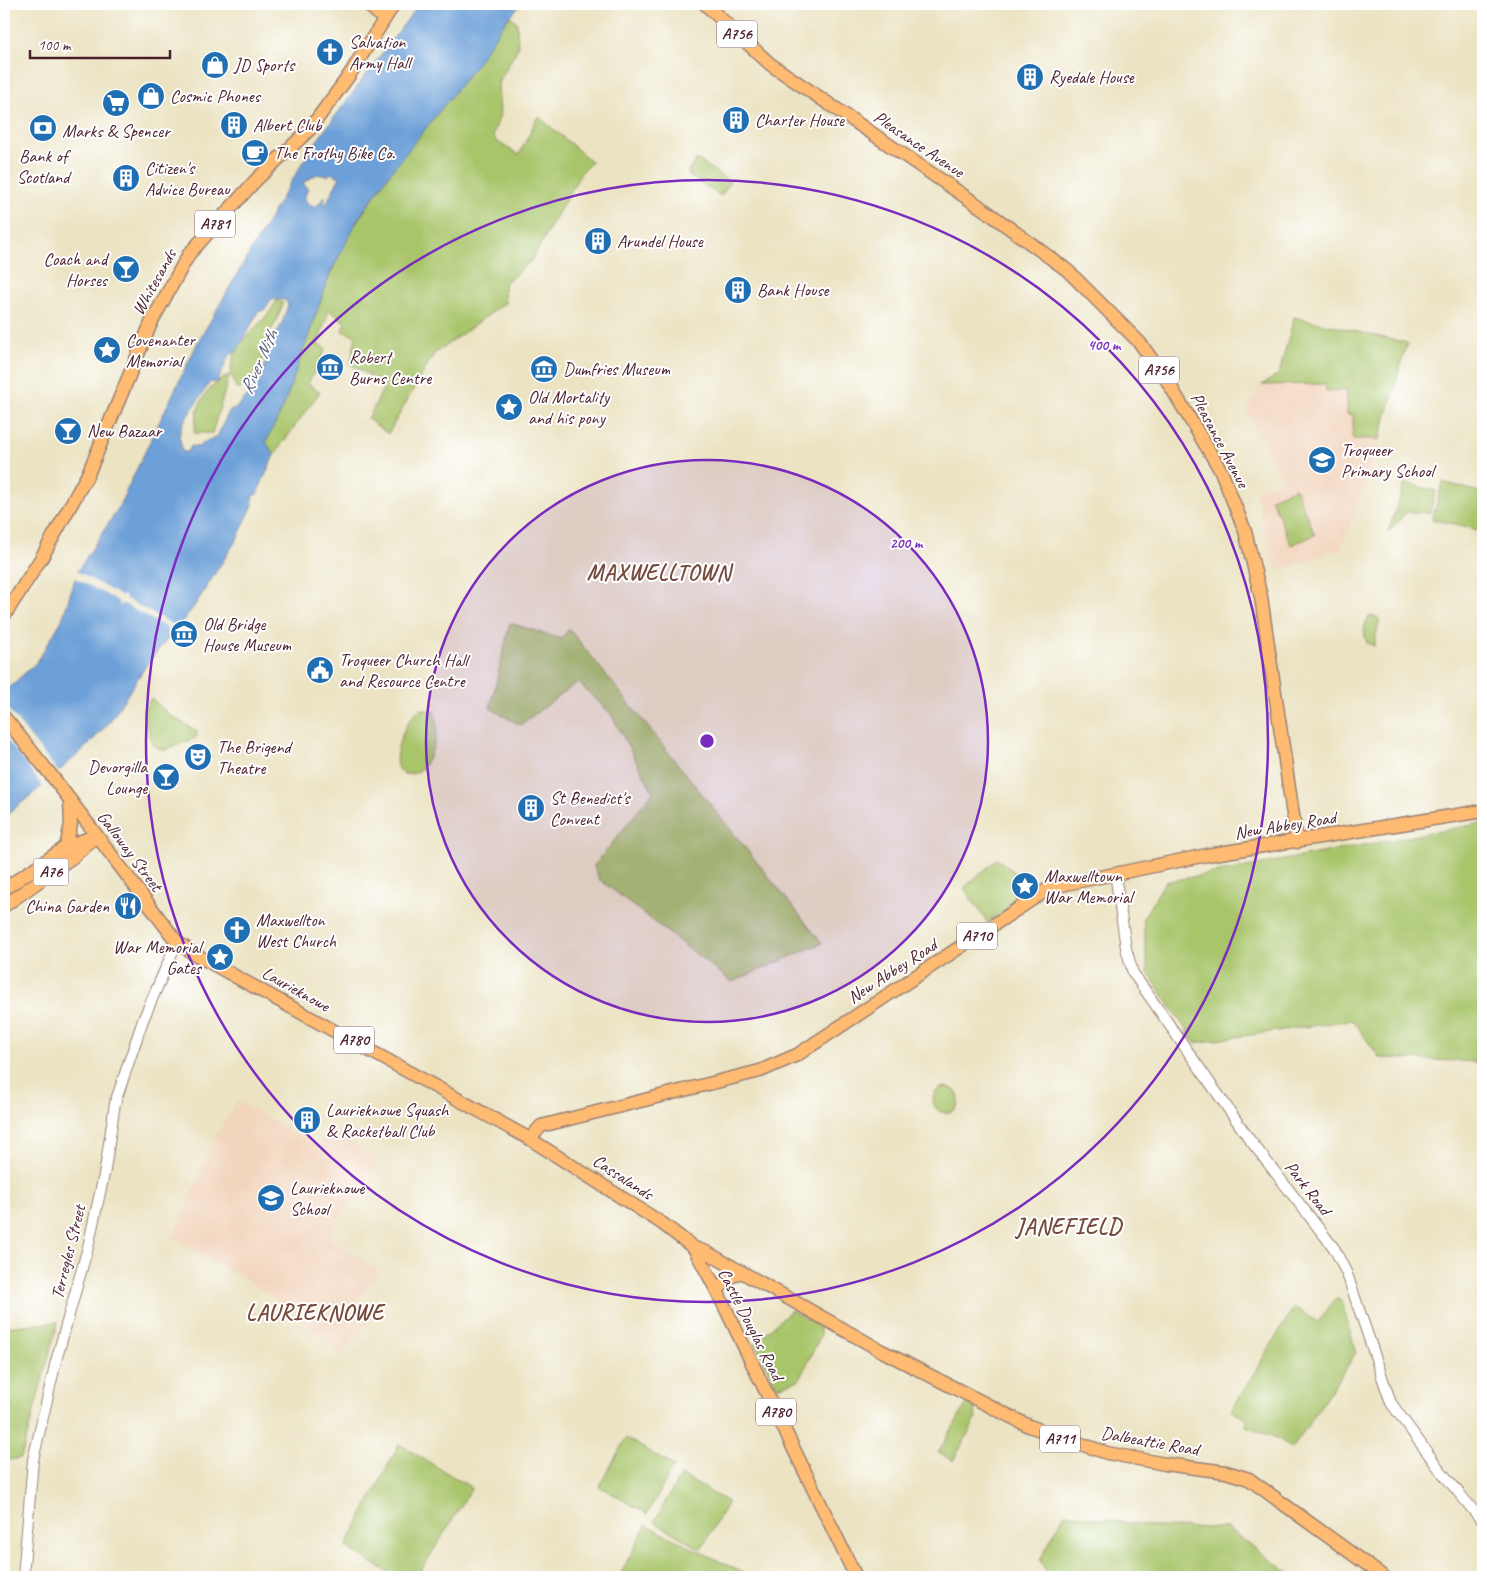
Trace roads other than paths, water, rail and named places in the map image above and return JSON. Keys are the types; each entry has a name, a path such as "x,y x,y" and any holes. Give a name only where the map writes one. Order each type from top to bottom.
{"main road":[{"path":"366,4 384,18"},
{"name":"Whitesands","path":"4,616 42,557 88,474 152,320 189,254 256,180 309,130 348,77 394,4"},
{"name":"Pleasance Avenue","path":"705,4 770,64 982,208 1067,270 1140,343 1166,379 1220,471 1245,531 1261,597 1298,842"},
{"name":"Galloway Street","path":"4,717 55,780 177,942"},
{"path":"66,847 71,824 70,801"},
{"name":"New Abbey Road","path":"530,1139 541,1126 760,1071 797,1055 1051,887 1207,855 1483,811"},
{"name":"A76","path":"4,889 66,847 96,836"},
{"name":"A76","path":"4,906 74,856 96,836"},
{"name":"Laurieknowe","path":"177,942 530,1139"},
{"name":"Cassalands","path":"530,1139 663,1224 694,1248"},
{"name":"Castle Douglas Road","path":"694,1248 717,1291 856,1577"},
{"name":"Dalbeattie Road","path":"694,1248 706,1252 902,1362 1028,1426 1107,1453 1165,1464 1226,1472 1249,1479 1384,1577"},
{"name":"Dalbeattie Road","path":"705,1271 717,1266 740,1272"},
{"path":"717,1291 727,1280 740,1272"}],"street":[{"name":"Park Road","path":"1115,873 1124,939 1133,973 1250,1140 1334,1248 1348,1274 1391,1403 1440,1470 1483,1522"},
{"name":"Terregles Street","path":"23,1577 33,1460 56,1361 88,1247 105,1170 115,1103 143,1020 177,942"}],"water":[{"path":"419,4 522,4 506,20 475,66 388,176 358,219 330,274 284,405 266,442 274,455 257,494 252,496 253,505 237,539 193,608 147,664 109,723 86,747 46,783 4,817 4,692 37,662 62,620 77,572 117,510 197,344 313,146","holes":["331,173 340,177 325,206 325,196 316,207 309,205 304,198 308,189 303,183 317,174 327,176","271,299 285,300 288,304 280,328 271,340 260,382 235,409 229,411 217,437 201,444 200,447 191,446 188,452 183,452 179,436 183,423 210,382 217,383 229,355 237,351 258,312 266,309"]}],"place":[{"name":"Salvation Army Hall","path":"330,52"},
{"name":"JD Sports","path":"215,65"},
{"name":"Ryedale House","path":"1030,77"},
{"name":"Cosmic Phones","path":"151,96"},
{"name":"Marks & Spencer","path":"116,103"},
{"name":"Charter House","path":"736,120"},
{"name":"Albert Club","path":"234,125"},
{"name":"Bank of Scotland","path":"43,128"},
{"name":"The Frothy Bike Co.","path":"255,153"},
{"name":"Citizen's Advice Bureau","path":"126,178"},
{"name":"Arundel House","path":"598,241"},
{"name":"Coach and Horses","path":"126,269"},
{"name":"Bank House","path":"738,290"},
{"name":"Covenanter Memorial","path":"107,350"},
{"name":"Robert Burns Centre","path":"330,367"},
{"name":"Dumfries Museum","path":"544,369"},
{"name":"Old Mortality and his pony","path":"509,407"},
{"name":"New Bazaar","path":"68,431"},
{"name":"Troqueer Primary School","path":"1322,460"},
{"name":"Old Bridge House Museum","path":"184,634"},
{"name":"Troqueer Church Hall and Resource Centre","path":"320,670"},
{"name":"The Brigend Theatre","path":"198,757"},
{"name":"Devorgilla Lounge","path":"166,777"},
{"name":"St Benedict's Convent","path":"531,808"},
{"name":"Maxwelltown War Memorial","path":"1025,886"},
{"name":"China Garden","path":"128,906"},
{"name":"Maxwellton West Church","path":"237,930"},
{"name":"War Memorial Gates","path":"220,957"},
{"name":"Laurieknowe Squash & Racketball Club","path":"307,1120"},
{"name":"Laurieknowe School","path":"271,1198"}],"district":[{"name":"MAXWELLTOWN","path":"659,573"},
{"name":"JANEFIELD","path":"1069,1227"},
{"name":"LAURIEKNOWE","path":"315,1313"}],"water label":[{"name":"River Nith","path":"259,362"}]}
